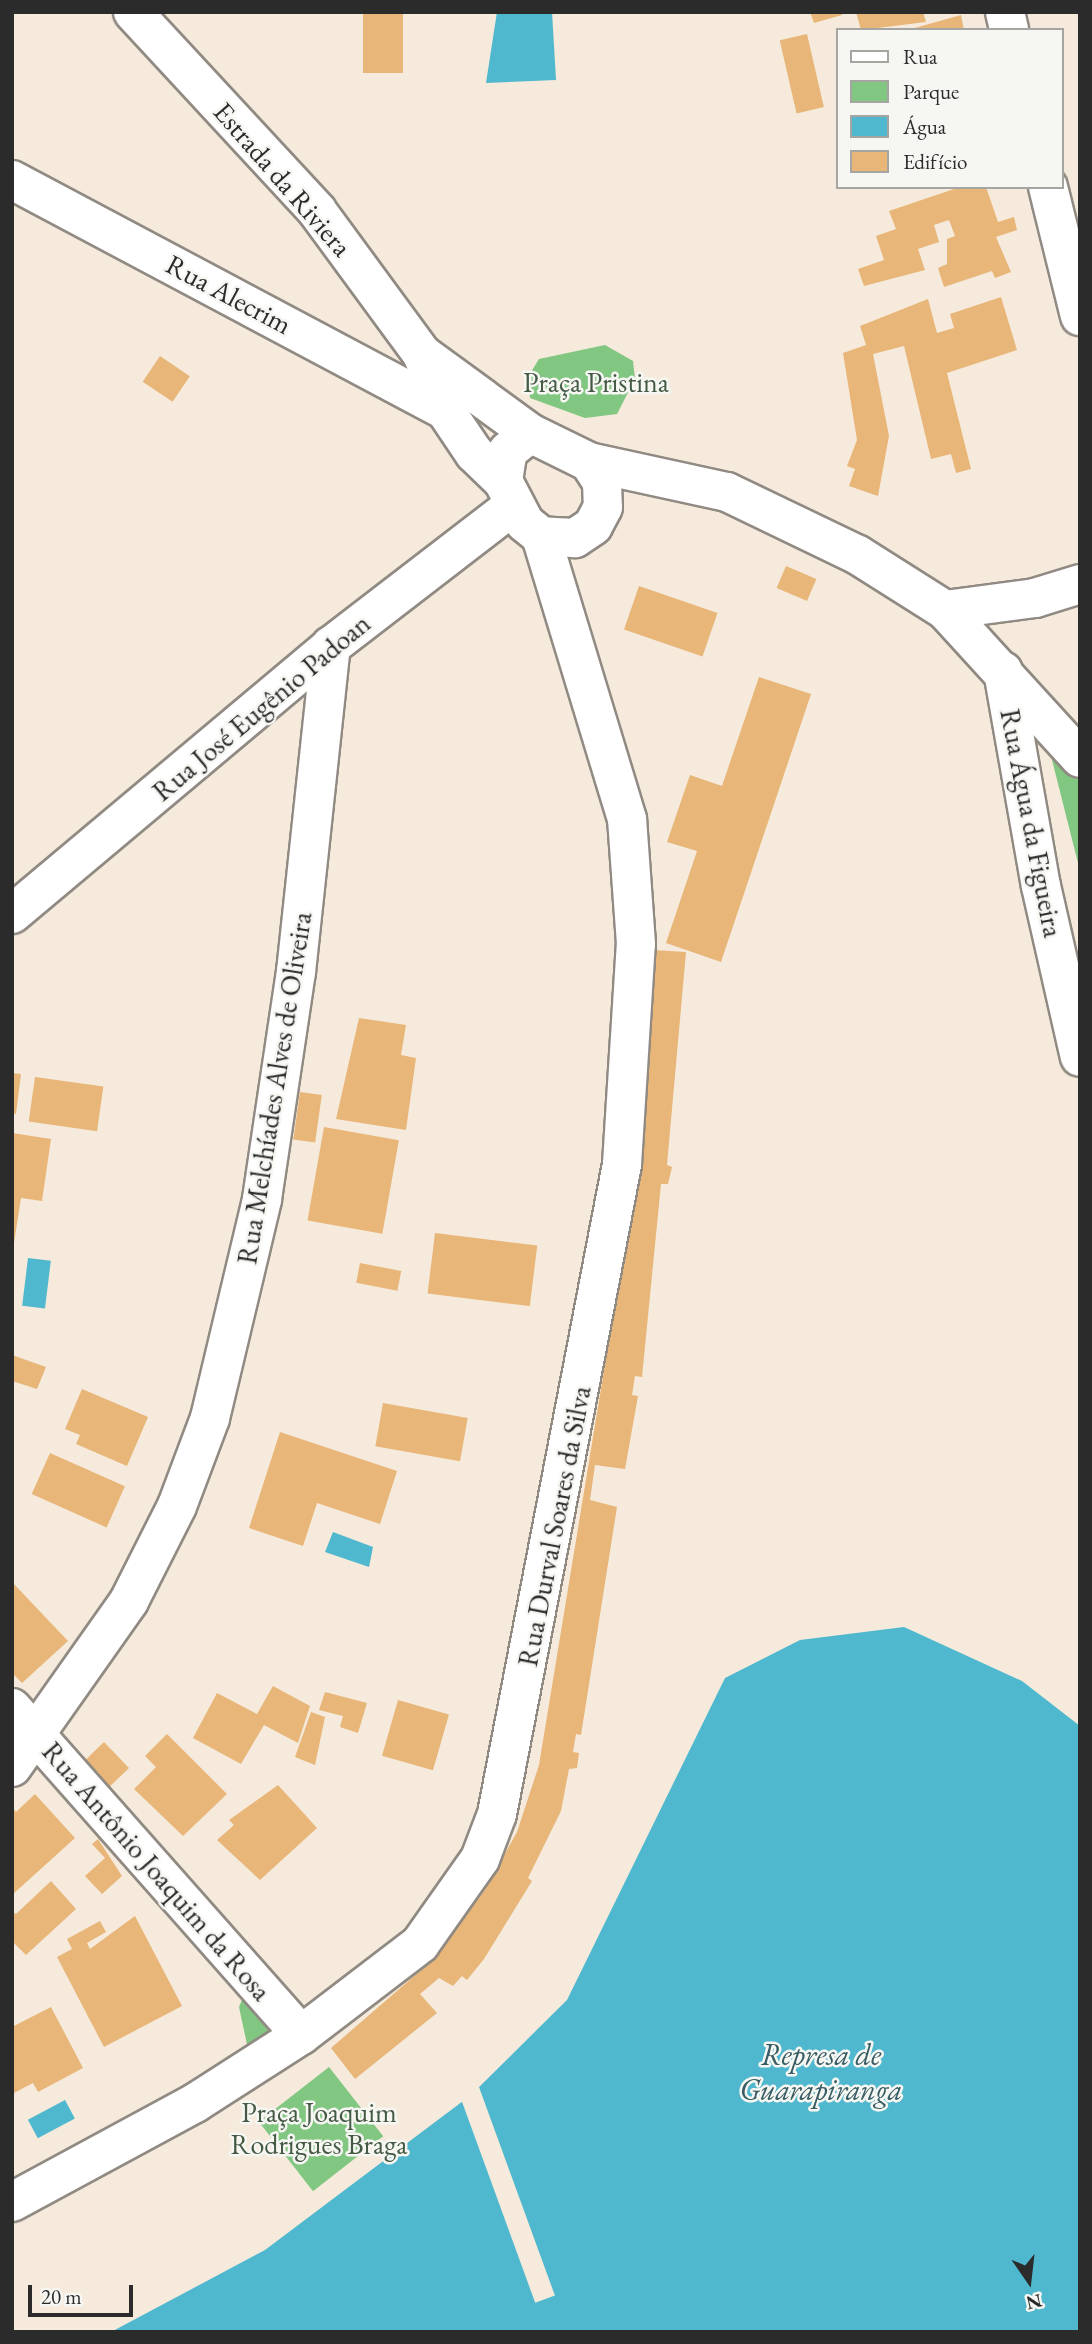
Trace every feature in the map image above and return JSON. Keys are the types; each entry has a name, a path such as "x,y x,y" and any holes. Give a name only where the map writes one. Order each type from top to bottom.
{"street":[{"name":"Estrada da Riviera","path":"133,12 317,211 422,354 445,410 508,494"},
{"name":"Rua Alecrim","path":"12,180 445,410"},
{"path":"1048,189 1080,316"},
{"name":"Estrada da Riviera","path":"422,354 530,433"},
{"path":"589,462 603,482 603,506 593,526 558,537 508,494 508,451 530,433 589,462 727,492 787,516 945,610 1080,758"},
{"path":"603,506 674,481"},
{"name":"Rua José Eugênio Padoan","path":"12,914 508,494"},
{"name":"Rua Durval Soares da Silva","path":"12,2202 195,2102 301,2035 420,1944 480,1859 497,1814 568,1462 622,1164 636,944 627,819 564,613 558,537"},
{"path":"945,610 1035,598 1080,584"},
{"name":"Rua Melchíades Alves de Oliveira","path":"12,1767 38,1737 129,1601 171,1518 222,1374 262,1199 290,1012 331,646"},
{"name":"Rua Água da Figueira","path":"1003,671 1041,886 1080,1056"},
{"name":"Rua Antônio Joaquim da Rosa","path":"12,1708 301,2035"}],"green space":[{"name":"Praça Pristina","path":"605,345 633,361 635,379 617,414 585,418 530,398 528,377 539,359"},
{"path":"1046,736 1080,777 1080,871"},
{"name":"Praça Joaquim Rodrigues Braga","path":"244,1995 271,2035 248,2049 239,2007"},
{"name":"Praça Joaquim Rodrigues Braga","path":"329,2067 383,2136 313,2191 259,2122"}],"water":[{"path":"497,12 552,12 556,80 486,83"},
{"path":"28,1258 51,1261 45,1308 22,1306"},
{"path":"333,1532 373,1547 369,1567 325,1552"},
{"name":"Represa de Guarapiranga","path":"904,1627 1022,1681 1080,1726 1080,2332 111,2332 265,2250 471,2095 567,2000 725,1678 800,1640"},
{"path":"65,2100 75,2119 38,2138 28,2120"}],"pier":[{"path":"479,2087 555,2296 535,2303 459,2094"}],"building":[{"path":"363,12 403,12 403,73 363,73"},
{"path":"810,12 841,12 842,15 814,23"},
{"path":"856,12 923,12 926,22 877,28 860,28"},
{"path":"961,15 964,28 915,28"},
{"path":"807,34 824,107 797,113 780,40"},
{"path":"954,189 987,189 998,222 1014,217 1017,230 996,237 1011,272 995,278 992,271 944,287 938,268 947,264 947,239 955,236 949,220 934,225 939,242 918,249 925,270 864,286 858,269 884,260 876,236 896,229 889,211"},
{"path":"1001,297 1017,350 947,373 971,469 956,473 951,454 931,459 904,346 873,354 889,436 878,496 849,486 855,469 847,466 857,440 843,353 866,345 860,326 928,299 937,333 954,328 950,314"},
{"path":"160,356 190,376 173,402 143,382"},
{"path":"786,566 816,579 807,601 777,588"},
{"path":"639,586 717,613 703,657 624,629"},
{"path":"759,677 811,694 721,962 666,943 697,851 667,842 690,775 722,786"},
{"path":"653,950 686,952 667,1165 672,1167 668,1184 661,1184 642,1377 635,1376 632,1395 638,1396 625,1469 595,1465 590,1500 617,1507 581,1735 576,1734 573,1752 579,1753 577,1768 569,1769 561,1811 528,1878 532,1881 484,1959 467,1980 462,1976 453,1986 439,1978 420,1994 437,2013 355,2079 331,2048 420,1971 482,1894 517,1832 539,1765 635,1182"},
{"path":"359,1018 406,1025 401,1055 416,1058 406,1130 336,1119"},
{"path":"12,1073 21,1074 16,1114 12,1113"},
{"path":"35,1077 103,1087 97,1131 29,1122"},
{"path":"300,1092 322,1095 315,1143 293,1140"},
{"path":"324,1127 399,1140 382,1234 308,1221"},
{"path":"12,1133 51,1139 42,1201 21,1198 14,1243"},
{"path":"435,1233 537,1246 530,1306 428,1294"},
{"path":"360,1263 401,1271 397,1291 356,1283"},
{"path":"12,1355 46,1367 37,1389 12,1381"},
{"path":"82,1389 148,1417 127,1466 76,1444 80,1435 65,1429"},
{"path":"383,1403 468,1418 460,1461 375,1446"},
{"path":"280,1432 397,1471 380,1524 317,1503 303,1546 249,1528"},
{"path":"50,1453 125,1486 107,1527 32,1494"},
{"path":"12,1582 68,1641 22,1683 12,1673"},
{"path":"273,1686 310,1706 298,1743 264,1725 241,1764 193,1738 217,1693 257,1714"},
{"path":"325,1692 367,1703 358,1733 340,1727 343,1716 319,1710"},
{"path":"398,1700 449,1715 433,1770 382,1756"},
{"path":"311,1712 325,1717 315,1765 295,1757"},
{"path":"167,1734 227,1794 183,1836 134,1789 156,1767 145,1756"},
{"path":"104,1742 129,1768 109,1787 84,1761"},
{"path":"278,1785 317,1828 260,1880 217,1840 234,1825 229,1820"},
{"path":"35,1794 75,1838 12,1895 12,1807 16,1812"},
{"path":"98,1839 122,1876 102,1894 85,1876 105,1858 92,1844"},
{"path":"51,1881 76,1909 26,1955 12,1941 12,1911 16,1914"},
{"path":"135,1916 182,2006 104,2047 57,1957 72,1949 67,1939 100,1921 106,1932 87,1943 90,1949"},
{"path":"51,2007 83,2068 38,2092 33,2083 12,2094 12,2027"}]}
